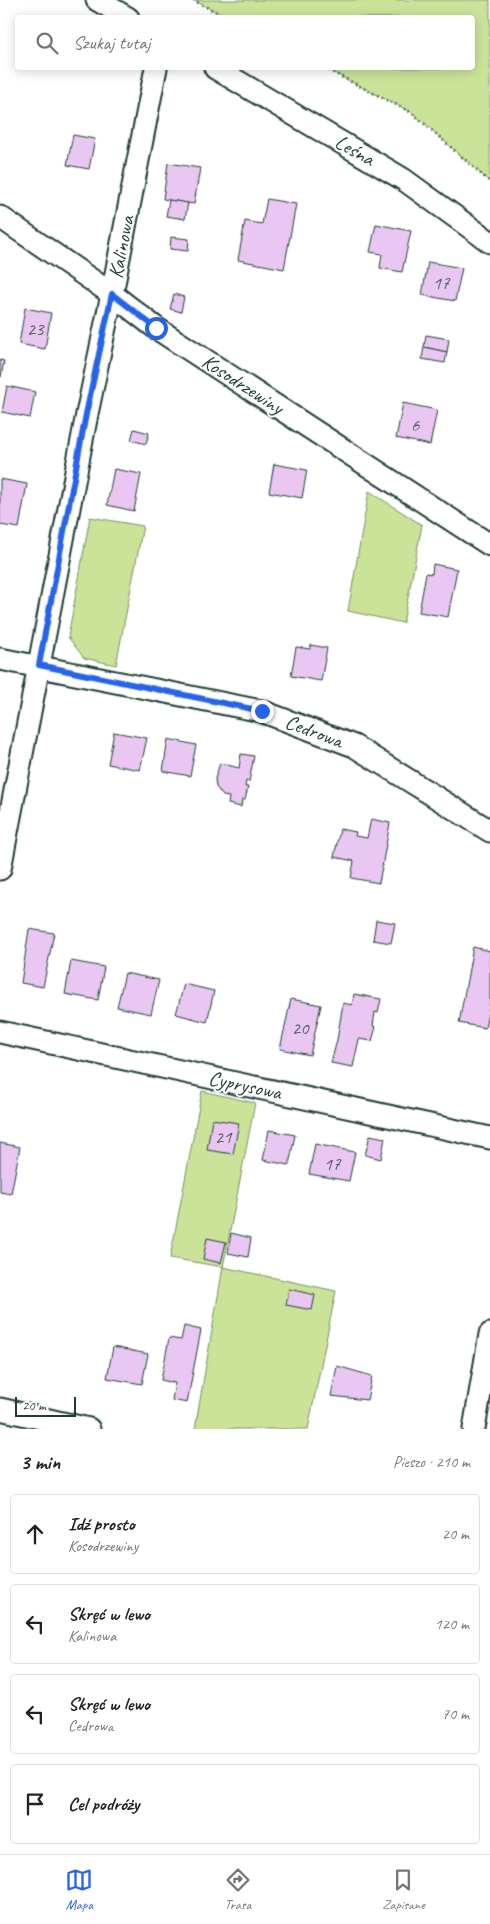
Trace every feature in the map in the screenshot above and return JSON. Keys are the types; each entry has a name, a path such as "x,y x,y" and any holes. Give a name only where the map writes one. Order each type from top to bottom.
{"street":[{"path":"97,0 123,15"},
{"name":"Kalinowa","path":"0,869 86,414 112,294 156,70"},
{"name":"Leśna","path":"218,70 403,179 490,242"},
{"name":"Kosodrzewiny","path":"0,217 112,294 156,328 490,545"},
{"name":"Cedrowa","path":"0,659 39,665 262,711 354,746 490,831"},
{"name":"Cyprysowa","path":"0,1032 490,1138"},
{"path":"474,1429 490,1334"},
{"path":"0,1409 89,1429"}],"path":[{"path":"193,0 221,15"},
{"path":"328,70 412,113 490,182"}],"green space":[{"path":"193,0 490,0 490,182 413,113 328,70 475,70 475,15 223,15"},
{"path":"369,491 422,525 403,623 348,611"},
{"path":"90,517 143,526 116,665 84,658 68,637"},
{"path":"202,1091 255,1103 223,1267 170,1258"},
{"path":"223,1267 336,1291 308,1429 195,1429"}],"building":[{"path":"73,135 95,139 89,169 67,165"},
{"path":"168,163 200,168 194,204 163,199"},
{"path":"267,199 296,204 284,269 238,260 245,221 262,224"},
{"path":"169,200 188,203 185,219 166,216"},
{"path":"376,224 411,231 402,272 380,268 382,254 370,252"},
{"path":"171,237 189,239 188,251 170,249"},
{"path":"428,262 462,268 455,301 422,295"},
{"path":"174,294 184,297 181,312 170,309"},
{"path":"25,308 51,313 45,349 19,344"},
{"path":"426,335 449,339 447,352 424,347"},
{"path":"424,347 447,352 445,363 422,359"},
{"path":"0,360 4,361 1,377 0,377"},
{"path":"7,386 35,392 30,418 2,412"},
{"path":"403,403 437,410 430,445 396,438"},
{"path":"134,429 149,433 146,444 131,440"},
{"path":"274,464 307,470 302,498 269,492"},
{"path":"114,469 141,474 134,511 107,505"},
{"path":"0,479 27,484 19,528 0,525"},
{"path":"433,564 457,569 448,617 419,612 426,573 432,574"},
{"path":"311,645 327,648 321,681 291,676 296,647 310,649"},
{"path":"114,732 147,738 140,770 108,764"},
{"path":"168,739 196,745 190,776 163,771"},
{"path":"241,754 254,756 249,782 246,781 245,787 248,787 245,800 242,800 241,807 228,804 229,797 223,796 216,787 215,779 220,763 239,768"},
{"path":"371,819 390,823 379,883 351,878 354,861 334,857 340,829 356,832 355,836 367,838"},
{"path":"376,920 395,923 391,943 373,940"},
{"path":"29,929 54,933 43,987 21,983"},
{"path":"473,947 490,951 490,1004 485,1028 459,1023"},
{"path":"71,961 104,967 98,1000 65,994"},
{"path":"125,973 159,980 151,1014 117,1007"},
{"path":"184,984 214,991 207,1022 176,1014"},
{"path":"354,994 381,999 378,1013 375,1012 373,1026 376,1027 372,1041 359,1039 353,1067 331,1063 343,1003 352,1005"},
{"path":"291,999 321,1005 310,1055 280,1049"},
{"path":"212,1119 239,1123 233,1154 207,1150"},
{"path":"269,1130 295,1135 289,1165 263,1160"},
{"path":"370,1135 385,1138 381,1159 365,1155"},
{"path":"0,1143 20,1147 11,1194 0,1192"},
{"path":"315,1144 355,1152 349,1181 309,1174"},
{"path":"231,1233 251,1238 248,1257 228,1253"},
{"path":"207,1238 226,1242 221,1263 203,1259"},
{"path":"289,1289 315,1295 312,1310 286,1305"},
{"path":"184,1326 201,1330 187,1403 172,1400 175,1383 161,1380 169,1338 181,1340"},
{"path":"113,1347 148,1354 142,1384 107,1378"},
{"path":"337,1366 372,1376 367,1400 331,1396"}],"route":[{"path":"156,328 112,294 86,414 39,665 262,711"}]}
